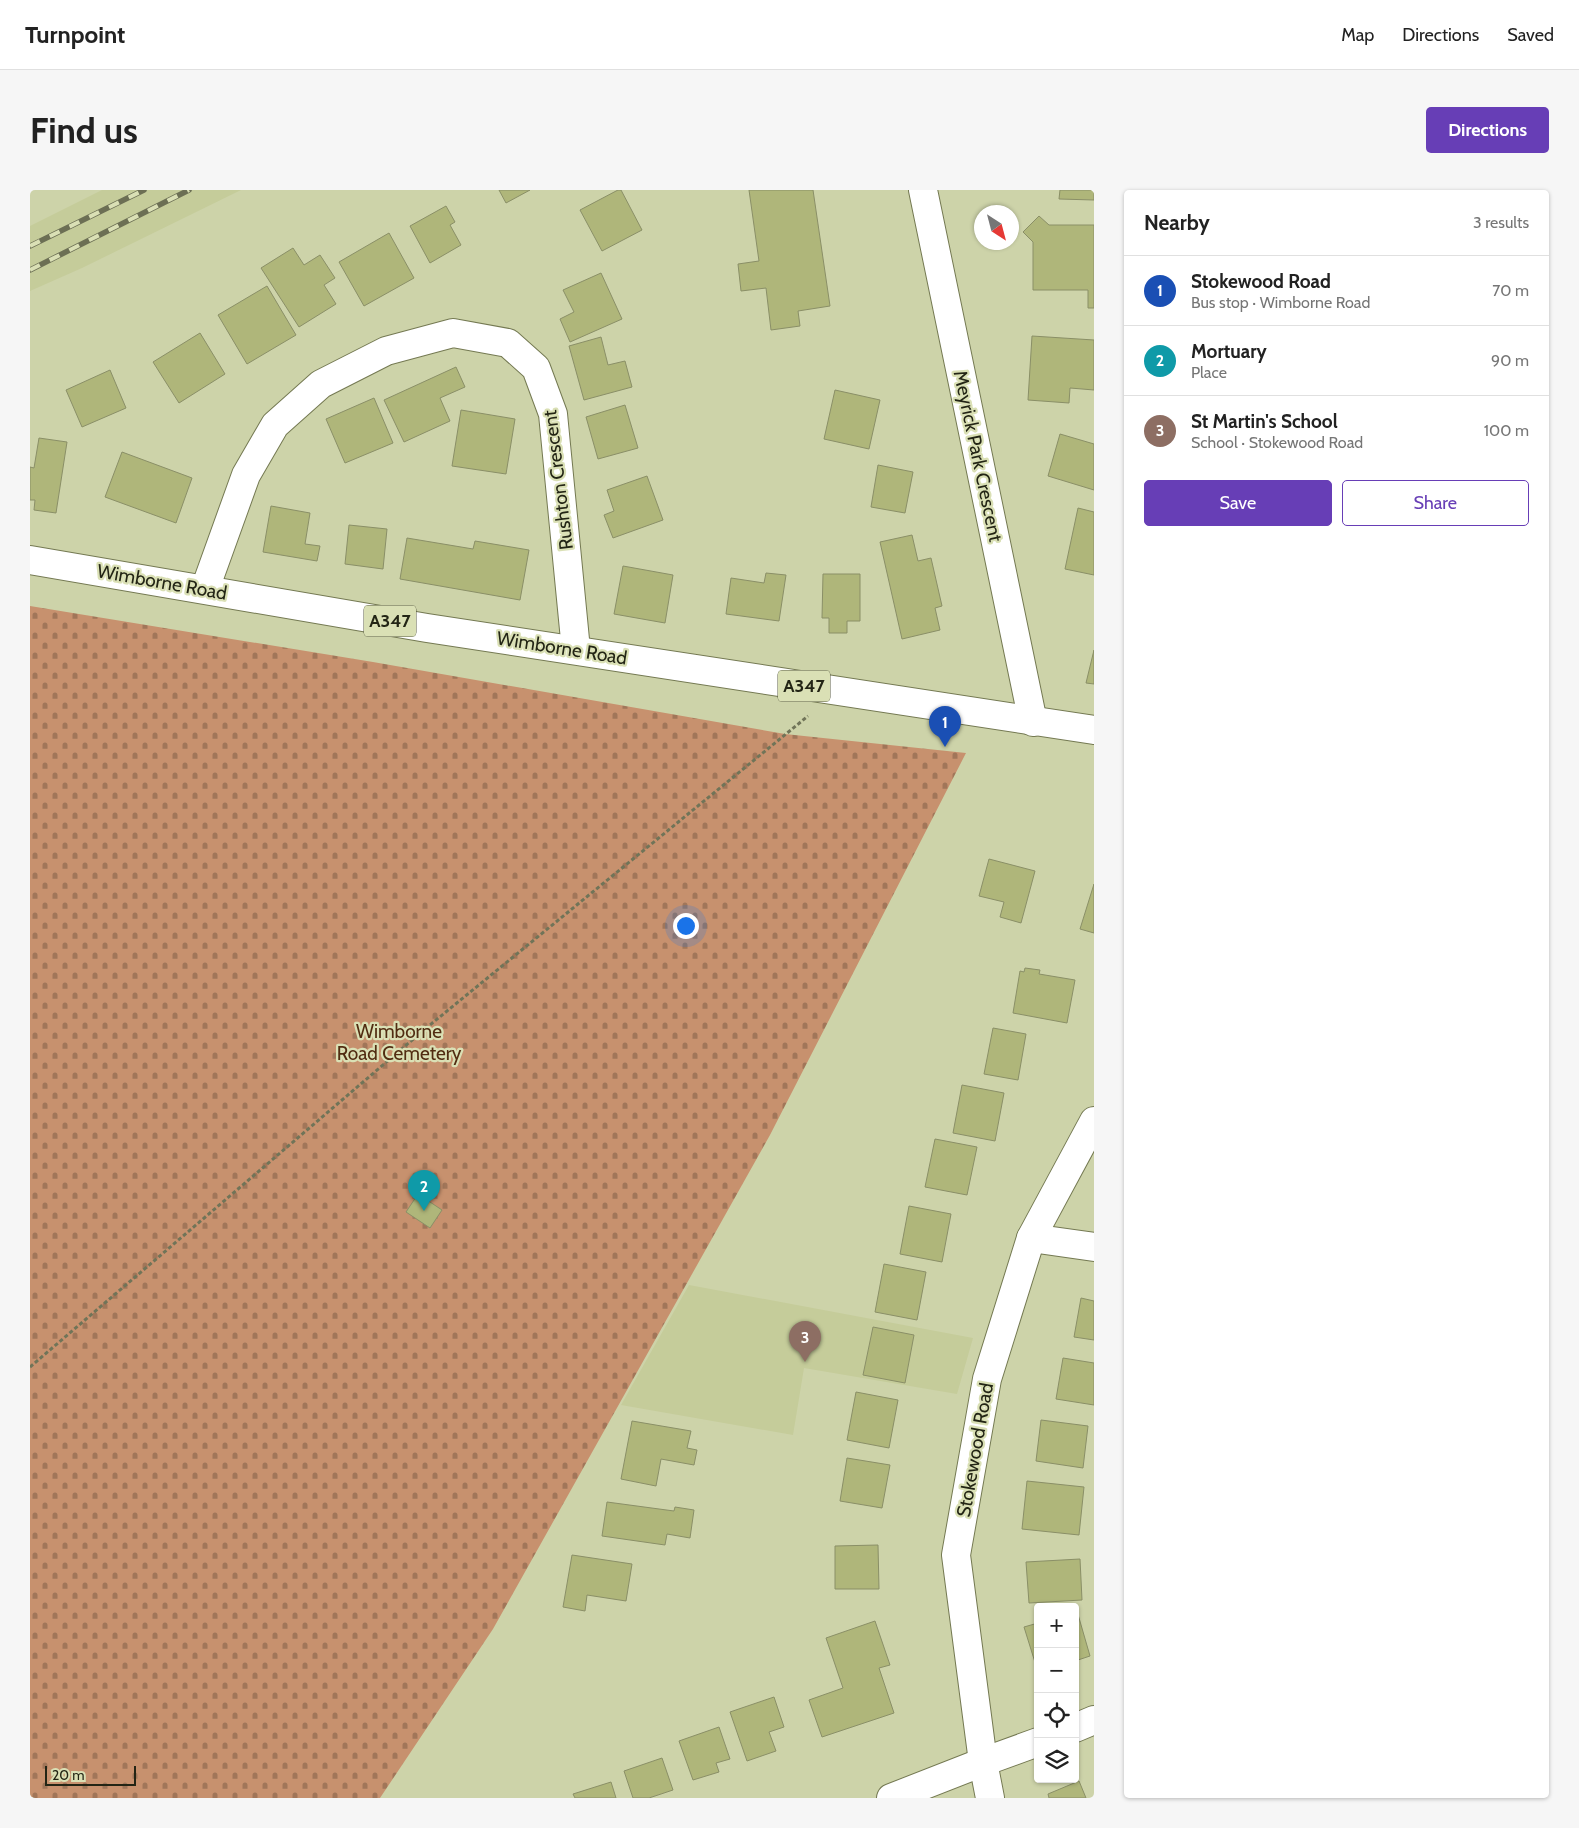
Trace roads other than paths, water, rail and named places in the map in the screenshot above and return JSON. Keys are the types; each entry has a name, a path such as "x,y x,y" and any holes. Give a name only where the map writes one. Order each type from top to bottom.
{"street":[{"name":"Meyrick Park Crescent","path":"923,190 1033,722"},
{"name":"Rushton Crescent","path":"205,589 246,475 275,425 321,384 386,351 452,333 508,343 536,368 553,414 576,650"},
{"name":"Wimborne Road","path":"30,560 427,628 1094,730"},
{"name":"Stokewood Road","path":"990,1798 983,1762 956,1556 987,1378 1031,1238 1094,1121"},
{"path":"1031,1238 1094,1247"},
{"path":"1079,1726 1094,1720"},
{"path":"891,1798 1034,1743"}],"railway":[{"path":"30,246 144,190"},
{"path":"30,270 189,190"}],"place":[{"name":"Stokewood Road","path":"945,747"},
{"name":"Mortuary","path":"424,1211"},
{"name":"St Martin's School","path":"805,1362"}],"park label":[{"name":"Wimborne Road Cemetery","path":"399,1042"}]}
